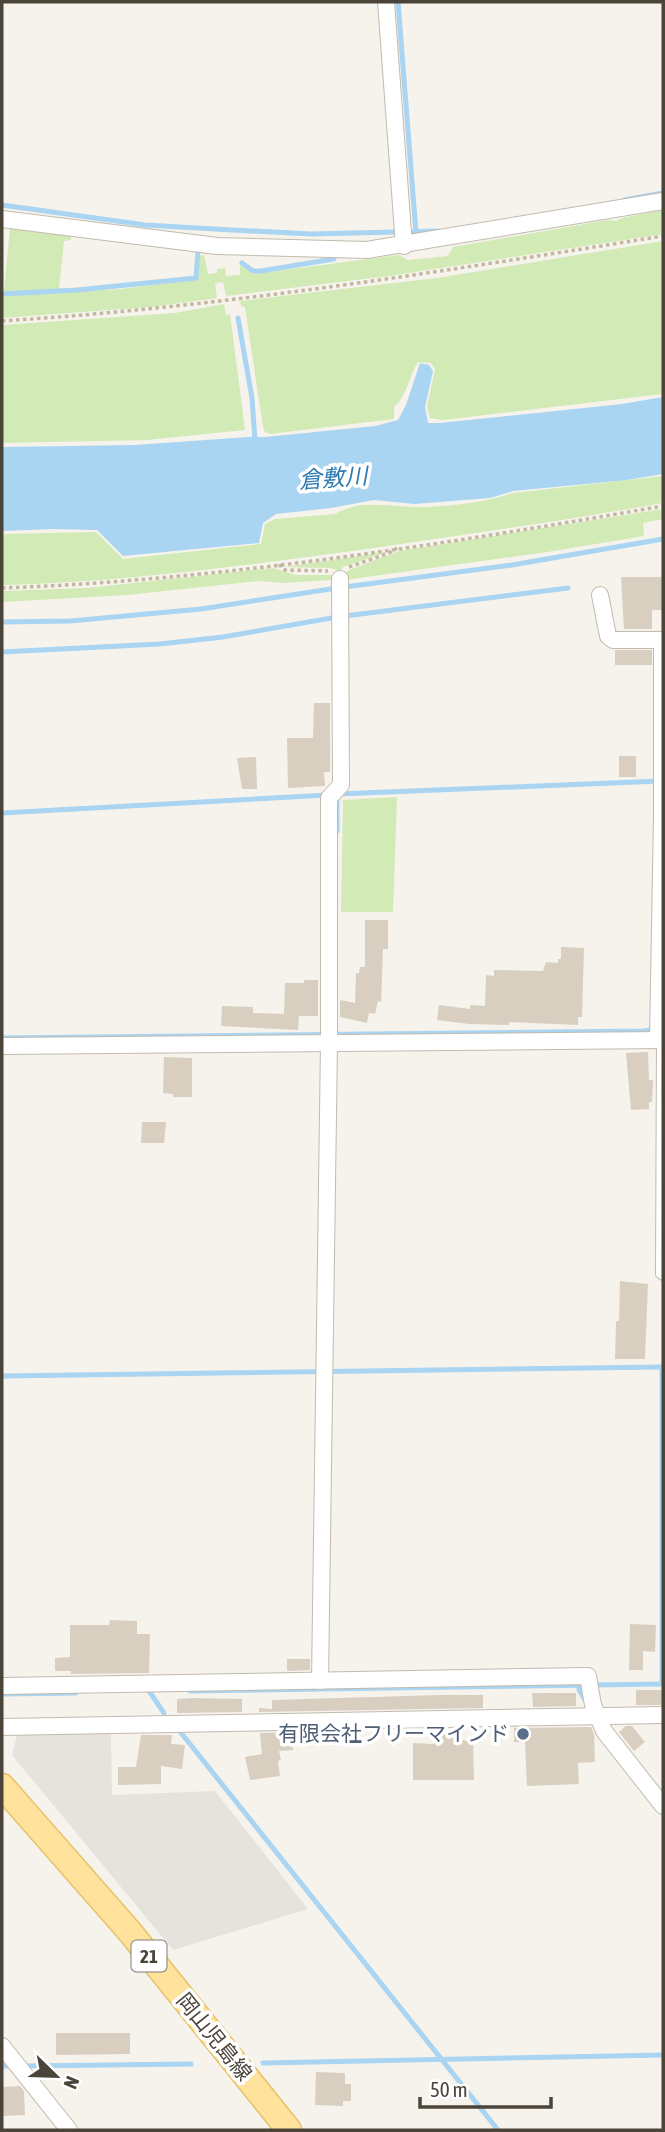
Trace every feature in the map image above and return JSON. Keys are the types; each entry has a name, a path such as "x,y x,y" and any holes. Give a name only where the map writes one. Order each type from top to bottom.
{"main road":[{"name":"岡山児島線","path":"2,1786 130,1932 289,2130"},
{"name":"岡山児島線","path":"2,1809 68,1883 267,2130"}],"street":[{"path":"386,2 403,237"},
{"path":"2,219 217,246 367,250 403,237 663,201"},
{"path":"323,1680 329,798 341,785 341,582"},
{"path":"2,1046 329,1037 660,1036 662,640 613,640 608,636 600,595"},
{"path":"2,1686 589,1676 597,1716 604,1731 663,1806"},
{"path":"2,1727 663,1715"},
{"path":"2,2046 69,2130"}],"lane":[{"path":"660,1036 660,1274 663,1276"}],"path":[{"path":"2,321 151,310 410,276 663,236"},
{"path":"2,588 122,581 280,564 663,506"},
{"path":"341,582 344,569 397,548"},
{"path":"280,564 285,570 332,571 341,582"}],"shaded area":[{"path":"111,1732 112,1795 215,1791 308,1909 173,1950 12,1755 17,1735"}],"green space":[{"path":"663,210 663,234 389,276 226,296 223,282 215,283 217,298 150,307 2,318 2,296 121,289 198,279 199,256 204,255 208,274 225,268 226,276 240,275 240,265 254,274 399,255 408,260 448,256 453,247 608,220 616,221"},
{"path":"10,228 71,235 71,240 64,241 59,289 4,292"},
{"path":"663,241 663,394 443,420 430,418 427,407 435,369 431,363 418,362 402,397 394,407 394,419 270,434 265,432 245,307 241,306 240,301 437,278"},
{"path":"224,304 226,315 230,314 245,430 147,440 2,443 2,325 175,313"},
{"path":"663,476 663,503 588,516 226,567 92,581 2,585 2,534 96,532 123,559 261,544 265,524 275,519 335,514 365,505 452,505 513,493"},
{"path":"663,509 663,519 643,523 644,536 345,580 349,570 399,551"},
{"path":"386,552 343,567 340,571 330,568 284,567"},
{"path":"273,568 296,575 334,577 331,580 283,583 259,581 127,595 2,602 2,591 87,588"},
{"path":"397,797 393,912 341,912 343,800"}],"water":[{"name":"倉敷川","path":"420,363 429,365 433,371 425,407 428,423 622,404 663,397 663,474 513,491 490,498 414,504 374,500 276,514 263,523 259,543 123,556 97,530 2,531 2,447 135,445 265,437 375,426 398,420"}],"building":[{"path":"621,577 663,577 663,610 652,610 652,629 624,629"},
{"path":"615,650 652,650 652,665 615,665"},
{"path":"314,703 330,703 330,772 324,772 325,786 288,788 287,738 313,738"},
{"path":"619,756 636,756 636,777 619,777"},
{"path":"256,757 257,789 242,789 237,758"},
{"path":"365,920 388,920 388,949 383,949 381,1002 378,1001 375,1014 369,1013 367,1023 340,1017 340,1000 355,1003 356,973 359,973 360,967 365,967"},
{"path":"561,947 584,948 582,1017 578,1017 578,1025 509,1022 509,1025 469,1024 437,1020 439,1005 470,1009 470,1005 485,1006 486,975 494,976 494,970 543,971 546,962 558,963 558,959 561,959"},
{"path":"304,980 318,980 318,1016 299,1016 298,1030 221,1026 222,1006 253,1007 253,1013 284,1014 285,983 304,983"},
{"path":"648,1052 649,1080 653,1080 652,1102 649,1102 649,1109 631,1110 626,1053"},
{"path":"164,1057 192,1058 192,1097 173,1097 173,1094 163,1093"},
{"path":"142,1122 166,1122 164,1143 141,1143"},
{"path":"620,1281 648,1284 645,1359 615,1359"},
{"path":"110,1620 137,1621 137,1634 150,1634 149,1673 71,1674 71,1671 55,1671 55,1658 70,1657 70,1625 109,1625"},
{"path":"630,1624 656,1625 655,1652 643,1651 643,1670 629,1670"},
{"path":"287,1659 310,1659 310,1670 287,1671"},
{"path":"636,1690 663,1690 663,1705 636,1705"},
{"path":"532,1693 576,1693 576,1706 533,1707"},
{"path":"483,1695 483,1708 259,1712 259,1708 272,1709 272,1700"},
{"path":"177,1699 242,1699 242,1712 177,1713"},
{"path":"626,1726 632,1726 645,1742 634,1751 619,1732"},
{"path":"591,1727 594,1734 595,1762 578,1763 579,1784 527,1786 525,1742 514,1742 514,1728"},
{"path":"459,1729 459,1740 473,1741 474,1780 413,1780 413,1743 434,1744 434,1730"},
{"path":"291,1732 293,1750 279,1751 280,1776 250,1780 245,1757 262,1754 260,1733"},
{"path":"141,1735 172,1735 171,1744 185,1745 182,1769 161,1766 161,1784 118,1785 118,1767 136,1767"},
{"path":"56,2033 130,2033 130,2054 56,2055"},
{"path":"316,2072 345,2073 345,2084 351,2084 351,2101 343,2101 343,2106 315,2105"},
{"path":"20,2086 24,2091 25,2115 2,2116 2,2087"}],"waterway":[{"path":"398,2 416,233"},
{"path":"624,200 663,193"},
{"path":"2,205 145,225 311,234 438,231"},
{"path":"2,294 77,290 196,278 198,251"},
{"path":"242,263 253,271 261,271 334,259"},
{"path":"238,318 252,398 255,441"},
{"path":"2,622 70,621 201,609 512,565 663,539"},
{"path":"2,652 160,644 223,637 337,617 568,588"},
{"path":"338,794 660,781"},
{"path":"2,813 328,795"},
{"path":"337,795 337,831"},
{"path":"2,1038 657,1029"},
{"path":"662,1367 662,1684"},
{"path":"2,1376 663,1367"},
{"path":"190,1691 663,1684"},
{"path":"579,1686 587,1703"},
{"path":"149,1691 164,1713"},
{"path":"2,1694 76,1693"},
{"path":"178,1729 498,2130"},
{"path":"263,2063 663,2055"},
{"path":"22,2066 191,2064"},
{"path":"2,2066 13,2066"}],"place":[{"name":"有限会社フリーマインド","path":"523,1734"}]}
